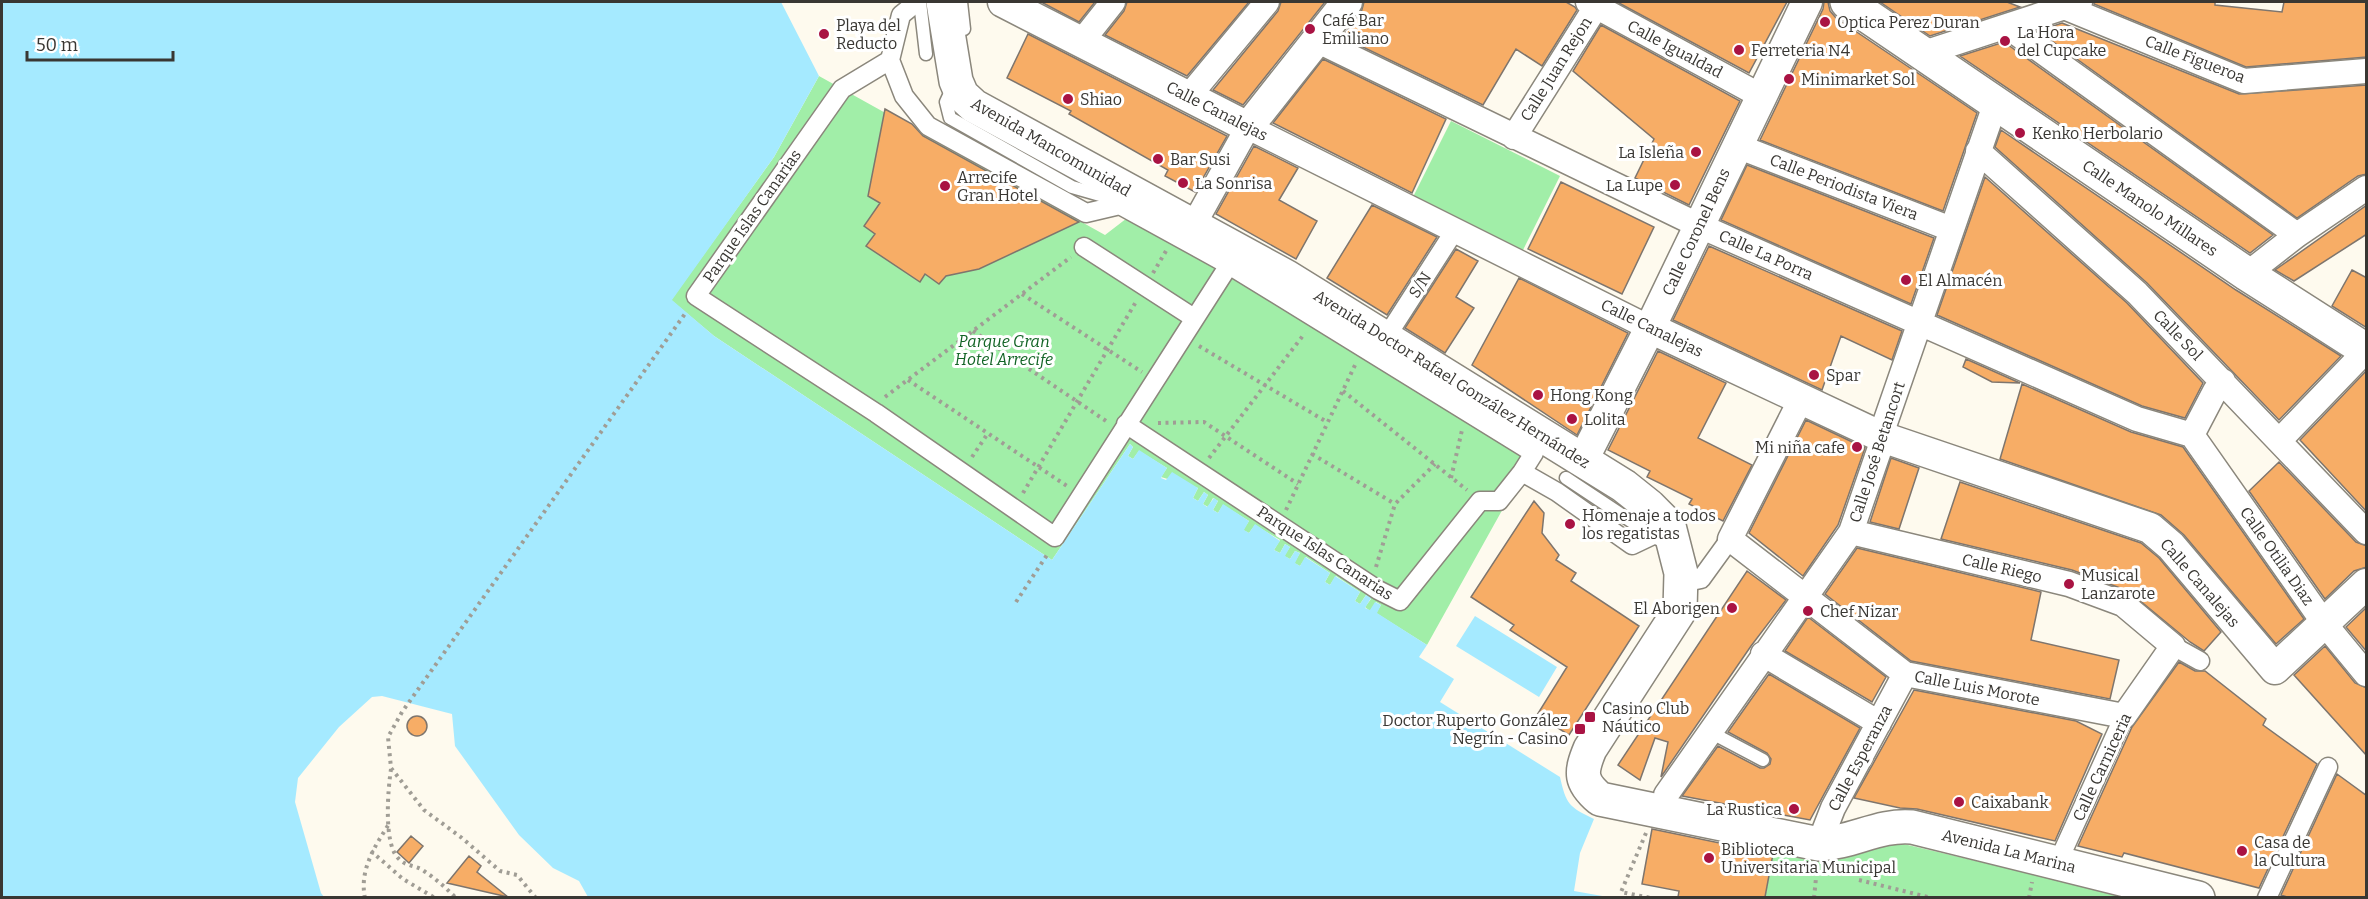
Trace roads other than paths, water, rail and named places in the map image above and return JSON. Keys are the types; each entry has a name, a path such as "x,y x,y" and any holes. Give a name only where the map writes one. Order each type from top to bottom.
{"main road":[{"name":"Avenida Mancomunidad","path":"943,2 956,81 962,95 974,106 1134,194 1184,230"},
{"name":"Calle Manolo Millares","path":"1847,2 2247,274 2365,349"},
{"name":"Avenida Doctor Rafael González Hernández","path":"1184,230 1287,277 1374,343 1575,469 1649,506 1669,526 1680,610 1590,749 1584,763"},
{"name":"Avenida La Marina","path":"1584,763 1582,776 1588,789 1600,799 1661,803 1819,844 1844,842 1883,829 1904,826 2198,897"}],"street":[{"path":"919,2 900,8 890,60 904,96 928,126 1086,213 1120,205 1184,230 1229,265 1317,318 1374,343 1467,411 1534,453 1522,472 1557,492 1632,545 1672,559 1701,579 1730,538 1801,399"},
{"name":"Calle Canalejas","path":"1003,2 1650,328 1801,399 1882,436 2150,528 2171,546 2275,669 2324,623"},
{"path":"1082,41 1113,2"},
{"path":"1189,96 1268,2"},
{"path":"1184,230 1248,127 1347,2"},
{"name":"Calle Coronel Bens","path":"1575,469 1650,328 1807,2"},
{"name":"Calle Igualdad","path":"1594,3 1761,96"},
{"name":"Calle Juan Rejon","path":"1514,137 1594,3"},
{"path":"1923,53 2073,4"},
{"name":"Calle Figueroa","path":"2073,4 2244,81 2367,71"},
{"path":"2008,27 2297,235"},
{"name":"Calle La Porra","path":"1316,40 1700,226 2137,418 2192,435"},
{"name":"Parque Islas Canarias","path":"890,60 842,89 696,296 870,409 1055,537 1124,428 1199,471 1371,585 1400,601 1480,501 1499,501 1522,472"},
{"name":"Calle José Betancort","path":"1661,803 1763,654 1851,532 1951,229 1996,102"},
{"name":"Calle Periodista Viera","path":"1737,146 1951,229"},
{"name":"Calle Sol","path":"1978,151 2137,293 2367,532"},
{"path":"2247,274 2297,235 2367,188"},
{"name":"S/N","path":"1374,343 1455,230"},
{"path":"1084,247 1194,318"},
{"path":"1124,428 1229,265"},
{"path":"2279,441 2365,349"},
{"path":"2192,435 2215,391 2223,381"},
{"name":"Calle Otilia Diaz","path":"2192,435 2324,623 2366,673"},
{"name":"Calle Riego","path":"1851,532 2069,584 2123,604 2173,646"},
{"name":"Calle Luis Morote","path":"1730,538 1905,674 2124,716"},
{"path":"2324,623 2367,584"},
{"path":"2173,646 2200,661"},
{"name":"Calle Carniceria","path":"2058,862 2124,716 2173,646"},
{"path":"1763,654 1879,723"},
{"name":"Calle Esperanza","path":"1819,844 1833,808 1905,674"},
{"path":"2267,897 2328,767"}],"lane":[{"path":"919,2 926,54"},
{"path":"961,2 967,46"},
{"path":"1710,732 1762,760"}],"water":[{"path":"2,2 781,2 819,76 774,157 672,300 714,336 1052,560 1130,444 1133,447 1128,456 1133,459 1139,450 1167,468 1161,478 1166,480 1172,472 1198,488 1193,498 1198,501 1204,492 1208,495 1203,504 1207,507 1214,498 1218,501 1213,510 1218,513 1223,504 1249,521 1244,530 1249,533 1255,524 1280,541 1274,550 1280,553 1285,544 1290,547 1285,556 1290,559 1295,551 1300,553 1295,563 1300,566 1305,557 1330,573 1325,582 1330,585 1335,576 1360,592 1355,601 1360,604 1366,595 1371,598 1365,608 1370,610 1375,602 1381,605 1377,613 1427,645 1419,657 1454,679 1440,702 1560,777 1564,793 1570,804 1594,819 1580,853 1574,891 1608,897 588,897 579,881 553,868 519,835 455,746 452,714 382,696 372,697 339,727 298,778 295,802 324,897 2,897"},
{"path":"1475,616 1557,667 1539,697 1456,646"}],"place":[{"name":"Optica Perez Duran","path":"1825,22"},
{"name":"Café Bar Emiliano","path":"1310,29"},
{"name":"Playa del Reducto","path":"824,34"},
{"name":"La Hora del Cupcake","path":"2005,41"},
{"name":"Ferreteria N4","path":"1739,50"},
{"name":"Minimarket Sol","path":"1789,79"},
{"name":"Shiao","path":"1068,99"},
{"name":"Kenko Herbolario","path":"2020,133"},
{"name":"La Isleña","path":"1696,152"},
{"name":"Bar Susi","path":"1158,159"},
{"name":"La Sonrisa","path":"1183,183"},
{"name":"La Lupe","path":"1675,185"},
{"name":"Arrecife Gran Hotel","path":"945,186"},
{"name":"El Almacén","path":"1906,280"},
{"name":"Spar","path":"1814,375"},
{"name":"Hong Kong","path":"1538,395"},
{"name":"Lolita","path":"1572,419"},
{"name":"Mi niña cafe","path":"1857,447"},
{"name":"Homenaje a todos los regatistas","path":"1570,524"},
{"name":"Musical Lanzarote","path":"2069,584"},
{"name":"El Aborigen","path":"1732,608"},
{"name":"Chef Nizar","path":"1808,611"},
{"name":"Casino Club Náutico","path":"1590,717"},
{"name":"Doctor Ruperto González Negrín - Casino","path":"1580,729"},
{"name":"Caixabank","path":"1959,802"},
{"name":"La Rustica","path":"1794,809"},
{"name":"Casa de la Cultura","path":"2242,851"},
{"name":"Biblioteca Universitaria Municipal","path":"1709,858"}],"park label":[{"name":"Parque Gran Hotel Arrecife","path":"1004,350"}]}
